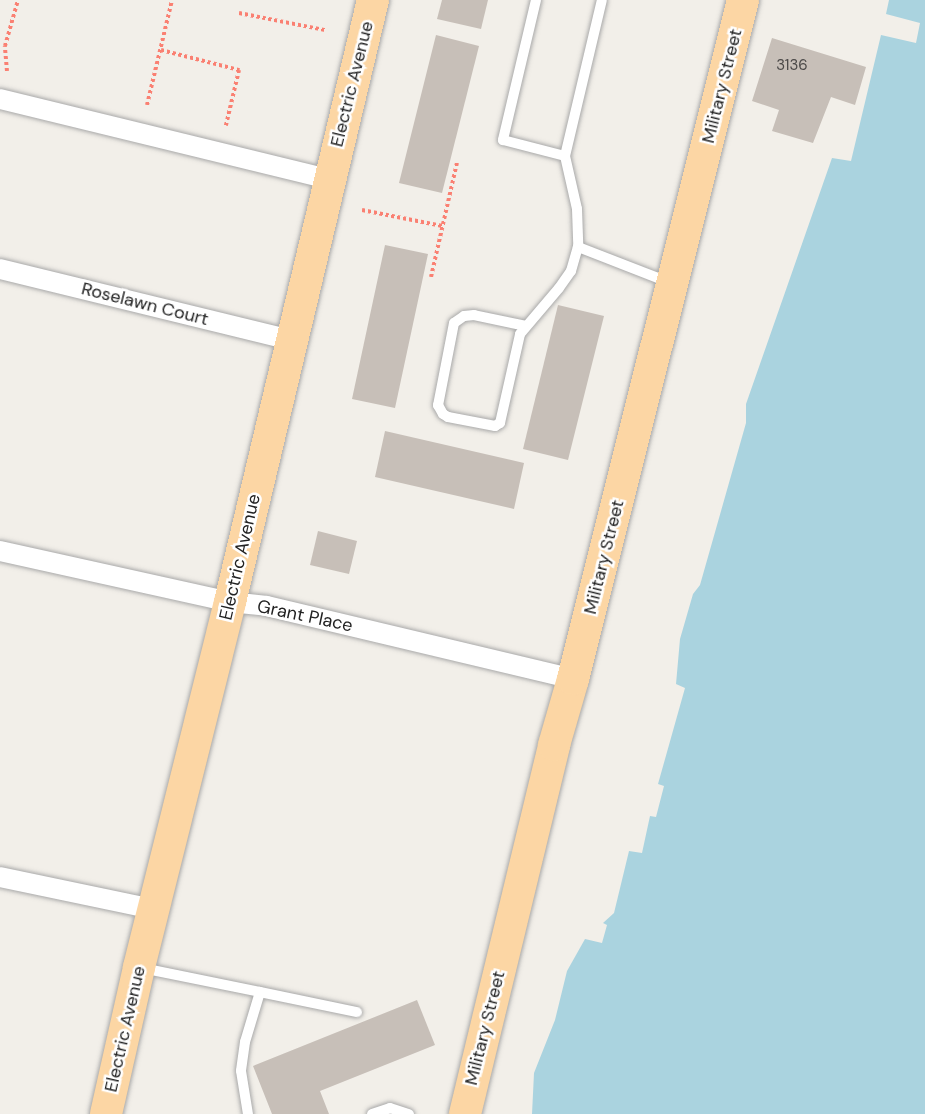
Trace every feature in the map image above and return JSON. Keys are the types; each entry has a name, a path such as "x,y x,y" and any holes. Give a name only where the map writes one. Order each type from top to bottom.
{"main road":[{"name":"Electric Avenue","path":"106,1114 139,967 230,602 373,0"},
{"name":"Military Street","path":"465,1114 554,745 573,679 743,0"}],"street":[{"path":"0,99 329,179"},
{"name":"Roselawn Court","path":"0,269 291,340"},
{"name":"Grant Place","path":"0,550 230,602 267,606 573,679"},
{"path":"0,877 153,909"}],"lane":[{"path":"536,0 503,140 565,156"},
{"path":"526,326 474,315 464,316 454,323 438,405 443,414 495,426 500,423 520,334 565,280 579,247 577,209 565,156 602,0"},
{"path":"579,247 673,284"},
{"path":"139,967 357,1012"},
{"path":"248,1114 241,1071 245,1042 260,992"},
{"path":"372,1114 390,1107 409,1114"}],"path":[{"path":"7,71 5,46 18,0"},
{"path":"147,105 172,0"},
{"path":"239,13 325,30"},
{"path":"161,50 239,70 226,125"},
{"path":"431,277 457,163"},
{"path":"362,210 442,226"}],"water":[{"path":"889,0 925,0 925,1114 532,1114 534,1073 555,1020 567,971 585,939 602,943 607,925 603,923 614,913 629,851 642,853 650,816 656,817 664,786 658,784 685,688 676,684 680,639 693,594 700,585 746,423 746,404 832,158 851,161 881,35 916,43 920,23 886,14"}],"building":[{"path":"442,0 488,0 481,29 437,19"},
{"path":"436,35 479,46 442,193 399,183"},
{"path":"772,38 866,67 855,105 831,97 813,143 772,131 779,110 752,101"},
{"path":"385,245 428,254 395,408 352,399"},
{"path":"558,305 604,316 568,460 523,449"},
{"path":"385,431 524,463 514,509 375,477"},
{"path":"318,531 357,541 349,574 310,565"},
{"path":"417,1000 435,1045 320,1091 329,1114 272,1114 253,1066"}]}
